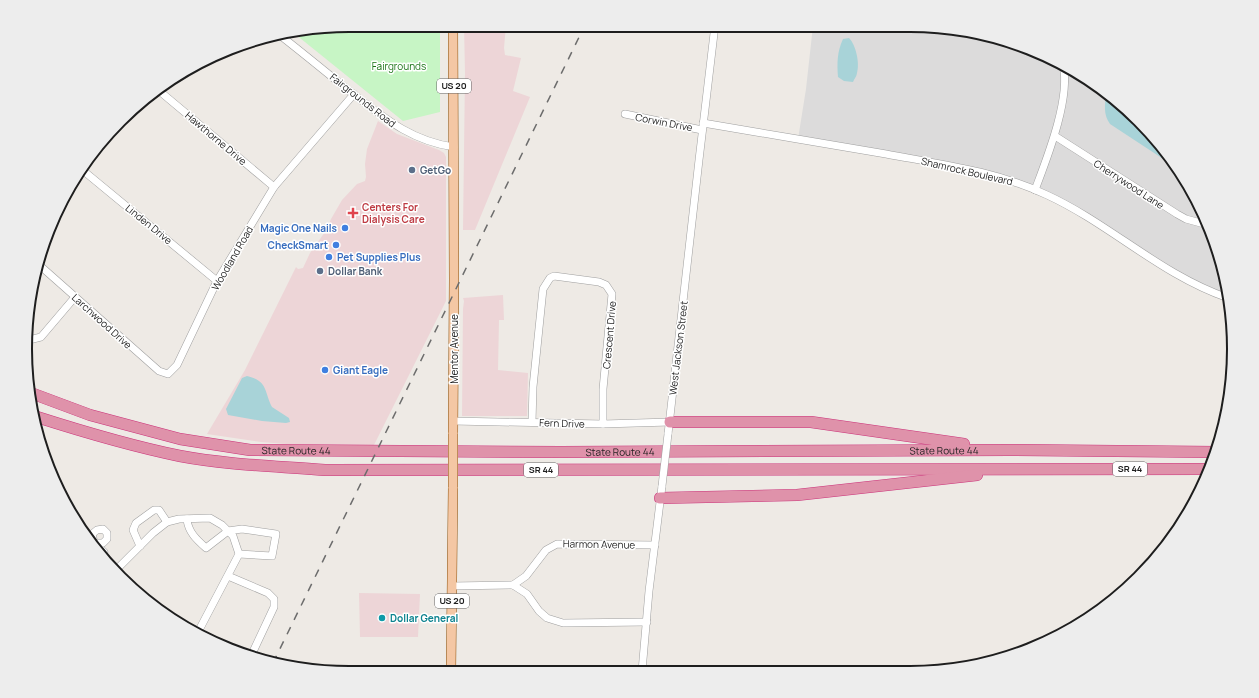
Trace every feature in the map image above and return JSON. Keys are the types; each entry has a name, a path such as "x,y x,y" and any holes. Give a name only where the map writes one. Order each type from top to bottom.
{"highway":[{"name":"State Route 44","path":"36,395 90,415 180,439 250,450 569,452 1010,450 1210,452"},
{"name":"State Route 44","path":"40,418 101,437 180,456 225,462 325,470 1203,469"},
{"path":"670,422 811,422 921,439 1010,450"},
{"path":"660,498 797,495 1033,469"}],"main road":[{"name":"Mentor Avenue","path":"451,666 453,487 453,32"}],"street":[{"name":"West Jackson Street","path":"643,666 649,591 715,32"},
{"name":"Fairgrounds Road","path":"285,38 370,108 398,127 428,141 454,147"},
{"path":"1035,190 1055,136 1063,97 1063,72"},
{"name":"Hawthorne Drive","path":"162,93 274,187"},
{"name":"Woodland Road","path":"168,374 177,365 217,280 274,187 354,94"},
{"name":"Corwin Drive","path":"625,114 703,126"},
{"name":"Shamrock Boulevard","path":"703,126 957,166 1017,182 1047,195 1083,215 1153,260 1181,276 1222,296"},
{"name":"Cherrywood Lane","path":"1055,136 1177,214 1200,223"},
{"name":"Linden Drive","path":"85,172 217,280"},
{"name":"Larchwood Drive","path":"43,269 159,371 168,374"},
{"name":"Crescent Drive","path":"532,422 533,387 543,289 550,278 554,276 599,282 606,285 612,294 603,389 602,424"},
{"path":"32,339 41,337 75,297"},
{"name":"Fern Drive","path":"453,421 602,424 670,422"},
{"path":"140,546 133,530 136,523 154,510 159,510 167,522"},
{"path":"120,567 153,533 167,522 178,519 210,518 222,525 233,536 239,554 200,629"},
{"path":"187,519 187,526 196,539 206,548 228,531 242,528 276,534 272,556 239,554"},
{"name":"Harmon Avenue","path":"513,585 526,576 535,562 546,550 557,544 655,545"},
{"path":"228,576 268,593 274,599 274,607 253,651"},
{"path":"452,586 513,585 527,594 539,611 547,618 563,623 647,622"}],"shaded area":[{"path":"464,32 505,32 505,55 521,58 513,91 530,97 475,230 463,230"},
{"path":"812,32 910,32 951,35 972,38 1012,49 1050,65 1086,85 1119,111 1148,140 1174,173 1185,191 1203,228 1216,267 1222,296 1212,292 1083,215 1017,182 798,139 806,89"},
{"path":"378,121 397,134 439,150 444,153 446,157 446,301 373,447 311,446 261,442 207,434 245,370 296,267 298,269 303,268 310,253 325,232 342,200 357,184 365,181 367,149"},
{"path":"503,295 504,320 499,320 498,370 528,373 527,416 462,416 463,298"},
{"path":"359,593 420,594 418,637 360,637"}],"green space":[{"name":"Fairgrounds","path":"349,32 440,32 440,112 403,121 298,36"}],"water":[{"path":"849,38 854,45 858,59 857,74 853,82 844,81 838,77 840,48 843,39"},
{"path":"1105,100 1119,111 1148,140 1163,159 1110,124 1105,113"},
{"path":"247,376 254,378 262,384 272,407 289,418 290,422 262,421 228,415 226,409 242,378"}],"railway":[{"path":"276,657 582,32"}],"place":[{"name":"GetGo","path":"412,170"},
{"name":"Centers For Dialysis Care","path":"353,213"},
{"name":"Magic One Nails","path":"345,228"},
{"name":"CheckSmart","path":"336,245"},
{"name":"Pet Supplies Plus","path":"329,257"},
{"name":"Dollar Bank","path":"320,271"},
{"name":"Giant Eagle","path":"325,370"},
{"name":"Dollar General","path":"382,618"}]}
